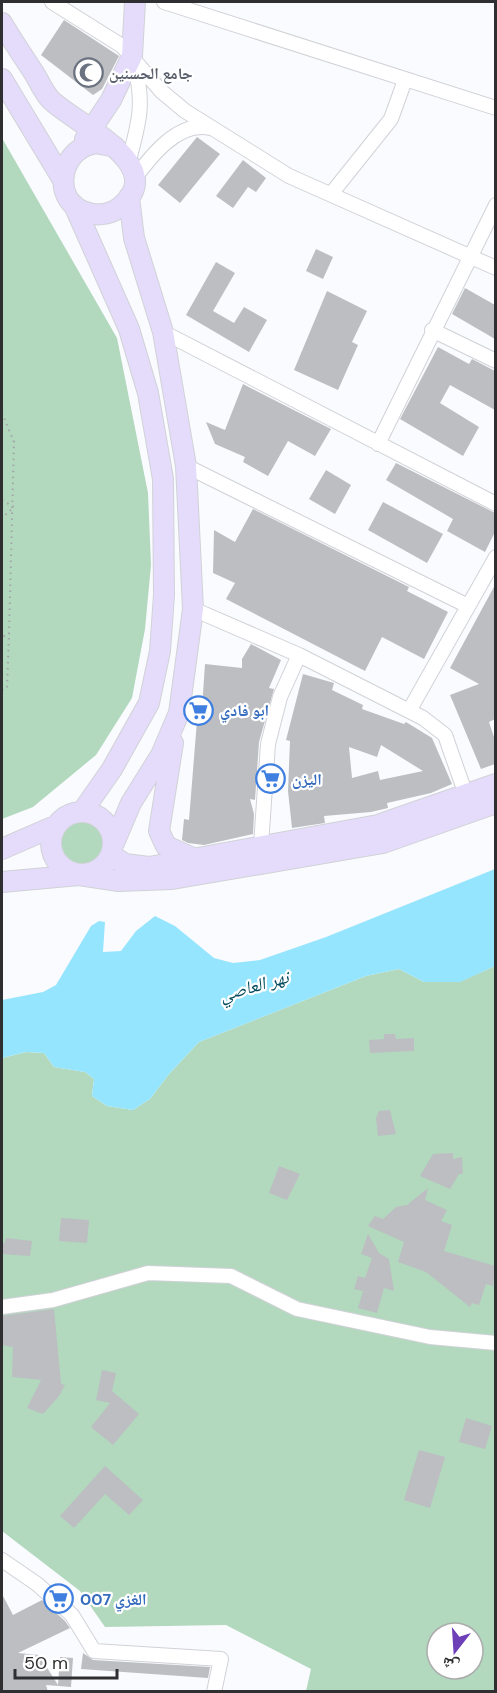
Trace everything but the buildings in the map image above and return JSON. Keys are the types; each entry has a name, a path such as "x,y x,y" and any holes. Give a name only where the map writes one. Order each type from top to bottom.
{"main road":[{"path":"63,180 66,164 111,100 132,56 135,2"},
{"path":"2,23 51,99 91,129 127,171 134,238 163,332 186,466 193,609 179,713 159,831 166,846 193,858"},
{"path":"2,79 63,180 66,194 74,205 129,330 148,393 163,479 162,628 160,651 149,703 112,769 82,812"},
{"path":"51,99 85,110 111,100"},
{"path":"76,151 95,143 127,171"},
{"path":"74,205 88,213 104,214 118,209 127,171"},
{"path":"2,882 99,870 113,849 131,803 161,755 179,713"},
{"path":"495,784 378,825 149,867 125,864 113,849 108,824 100,817 82,812 63,818 57,825 51,845 59,865 79,874 119,881 172,879 383,843 495,803"},
{"path":"2,849 57,825"}],"street":[{"path":"52,2 122,46 161,91 185,111 289,176 495,268"},
{"path":"164,2 495,108"},
{"path":"127,171 138,126 142,91 132,56"},
{"path":"331,194 391,119 405,80"},
{"path":"127,171 188,128 201,126 217,130"},
{"path":"378,444 468,256 495,205"},
{"path":"432,330 495,361"},
{"path":"163,332 495,504"},
{"path":"186,466 468,606"},
{"path":"409,711 495,557"},
{"path":"193,609 298,655 423,718 445,735 465,795"},
{"path":"261,845 268,744 280,697 298,655"},
{"path":"2,1306 52,1300 148,1273 231,1276 297,1308 430,1337 495,1343"},
{"path":"2,1560 37,1584 72,1615 94,1651 222,1659 214,1692"}],"path":[{"path":"2,413 14,442 14,507 7,688 2,690"},
{"path":"2,500 14,507"},
{"path":"2,518 14,507"},
{"path":"2,637 9,634"}],"green space":[{"path":"2,138 117,338 148,493 151,565 145,629 132,698 96,755 33,807 2,819"},
{"path":"82,822 97,828 103,843 97,858 82,864 67,858 61,843 67,828"},
{"path":"495,966 495,1691 306,1691 311,1669 226,1625 105,1627 80,1591 2,1531 2,1058 26,1052 44,1053 54,1067 85,1072 94,1079 92,1096 107,1106 133,1110 150,1099 169,1074 199,1042 366,976 399,969 424,982 459,982"}],"water":[{"name":"نهر العاصي","path":"495,869 495,966 460,982 424,982 399,969 366,976 199,1042 169,1074 150,1099 133,1110 107,1106 92,1096 94,1079 85,1072 54,1067 44,1053 26,1052 2,1058 2,1000 43,992 56,985 91,926 99,921 105,922 103,952 121,951 136,931 155,916 175,926 214,958 233,963 260,960 326,937"}],"place":[{"name":"جامع الحسنين","path":"88,73"},
{"name":"ابو فادي","path":"199,710"},
{"name":"اليزن","path":"271,779"},
{"name":"الغزي 007","path":"59,1599"}]}
